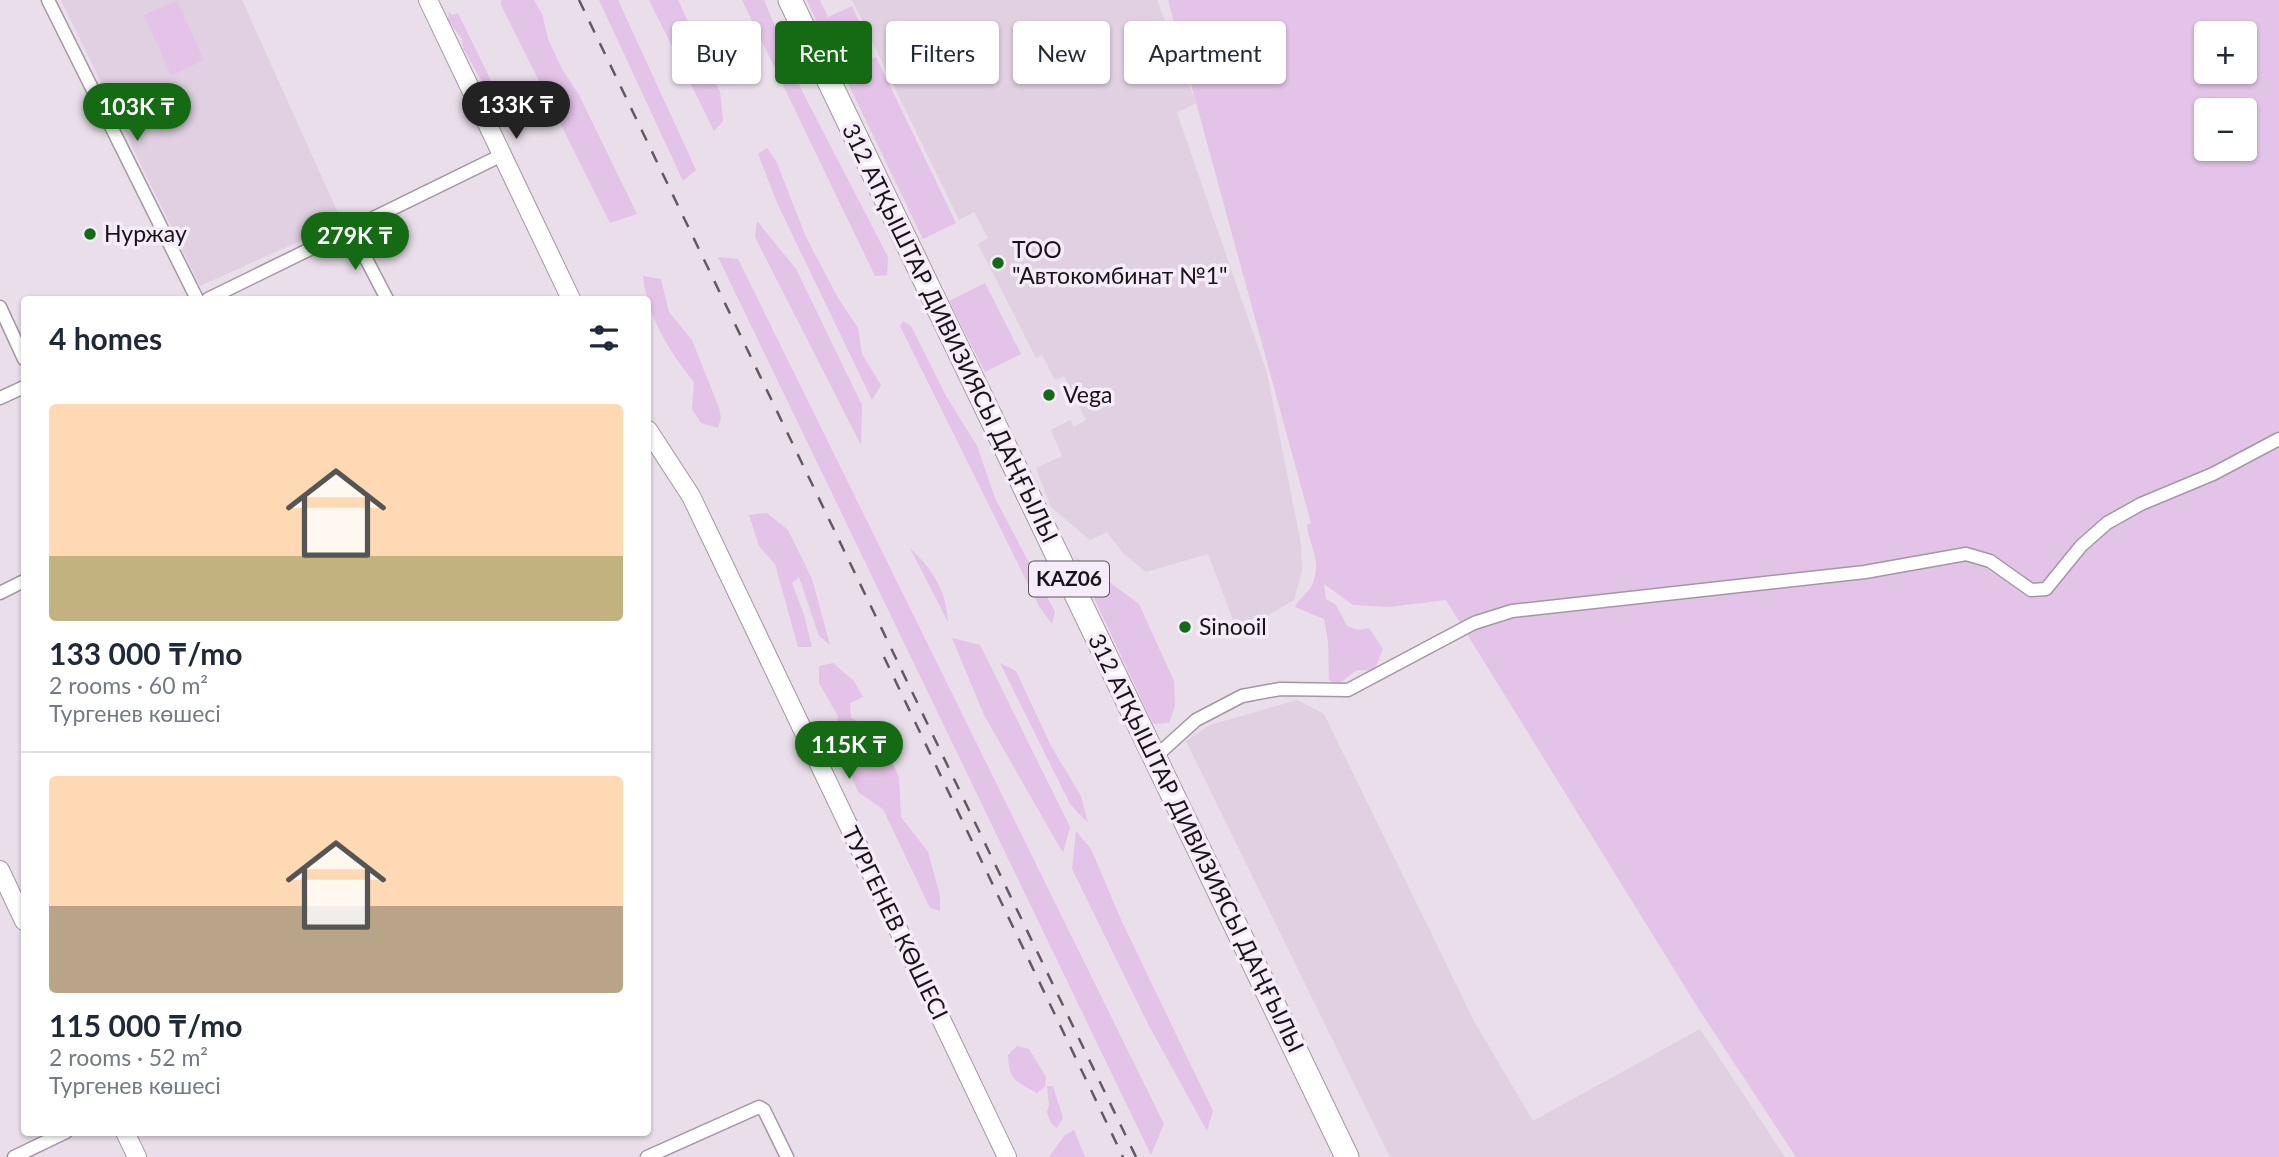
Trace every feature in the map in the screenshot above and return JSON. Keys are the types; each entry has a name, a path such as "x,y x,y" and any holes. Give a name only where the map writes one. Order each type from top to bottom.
{"highway":[{"name":"312 АТҚЫШТАР ДИВИЗИЯСЫ ДАҢҒЫЛЫ","path":"790,0 1347,1157"}],"main road":[{"path":"428,0 570,296"},
{"name":"ТУРГЕНЕВ КӨШЕСІ","path":"651,435 691,496 1007,1157"},
{"path":"0,872 21,915"},
{"path":"127,1136 137,1157"}],"street":[{"path":"48,0 196,296"},
{"path":"214,296 502,155"},
{"path":"351,230 385,296"},
{"path":"0,307 21,352"},
{"path":"0,398 21,388"},
{"path":"1155,757 1171,746 1196,720 1242,696 1280,689 1348,690 1474,624 1512,611 1865,572 1935,557 1966,554 1990,561 2031,590 2046,589 2081,546 2107,523 2141,504 2213,474 2279,439"},
{"path":"0,593 21,582"},
{"path":"647,1157 759,1107 764,1110 787,1157"},
{"path":"14,1157 58,1136"}],"shaded area":[{"path":"61,0 242,0 342,222 200,286"},
{"path":"501,0 534,0 542,14 548,39 562,69 579,95 637,214 610,223 501,5"},
{"path":"599,0 618,0 696,170 683,181"},
{"path":"649,0 678,0 688,21 672,21 672,46"},
{"path":"742,0 764,0 775,26 775,68 761,39 761,21 752,21"},
{"path":"807,0 820,0 828,17 852,6 859,21 816,21"},
{"path":"852,0 1157,0 1165,21 1124,21 1124,84 1189,84 1196,103 1172,115 1177,113 1267,373 1301,544 1302,571 1294,600 1238,633 1208,554 1146,572 1124,554 1107,532 1090,540 1051,507 1036,468 1062,456 1051,430 1070,420 1074,427 1086,420 1064,376 1055,380 1042,355 1036,358 978,244 988,238 974,212 959,220 893,84 999,84 999,21 886,21 886,70 872,41 872,21 862,21"},
{"path":"1168,0 2279,0 2279,1157 1796,1157 1698,1008 1446,600 1389,607 1353,605 1324,584 1326,599 1336,605 1347,626 1358,630 1369,628 1383,649 1374,671 1357,670 1337,685 1329,680 1328,641 1324,619 1295,607 1310,588 1315,576 1316,561 1307,525 1311,523 1191,84 1286,84 1286,21 1174,21"},
{"path":"177,1 204,60 171,75 144,15"},
{"path":"449,12 452,15 458,13 497,93 494,96 488,92 463,48 462,39 448,20"},
{"path":"876,57 886,78 886,84 889,84 956,223 923,239 848,84 872,84 872,59"},
{"path":"691,84 716,84 720,92 723,121 714,131"},
{"path":"782,84 799,84 888,257 887,275 875,276"},
{"path":"767,148 776,161 806,237 838,298 858,328 862,354 881,385 872,400 778,205 758,154"},
{"path":"757,221 796,269 862,405 861,445 755,237"},
{"path":"718,257 738,259 1164,1124 1151,1155"},
{"path":"643,276 661,279 669,312 692,340 719,408 721,418 718,428 701,423 692,409 694,382 660,332 651,310 651,296 647,296"},
{"path":"985,283 1021,354 985,372 949,301"},
{"path":"903,321 911,326 946,396 977,446 995,498 1055,612 1052,624 1039,606 900,326"},
{"path":"767,513 788,530 812,579 830,645 819,636 799,577 792,583 812,647 798,647 775,564 759,546 749,515"},
{"path":"910,548 937,581 948,622"},
{"path":"1075,557 1139,604 1174,681 1175,706 1169,723 1153,724"},
{"path":"952,638 980,645 1070,827 1063,853 984,715"},
{"path":"833,663 854,681 863,697 850,703 851,718 877,730 899,777 901,817 928,852 940,896 940,911 930,908 883,809 859,793 842,758 835,736 838,716 819,683 819,666"},
{"path":"1000,663 1016,671 1051,746 1081,796 1088,823 1070,804"},
{"path":"1297,700 1324,714 1474,1021 1533,1121 1700,1029 1785,1157 1390,1157 1186,741 1210,725"},
{"path":"1076,831 1091,849 1122,922 1213,1111 1207,1131 1148,1024 1072,869"},
{"path":"1017,1046 1029,1049 1046,1077 1045,1087 1037,1093 1019,1083 1012,1075 1008,1055"},
{"path":"1047,1086 1053,1086 1063,1118 1057,1128 1051,1123 1047,1112"},
{"path":"1074,1130 1085,1157 1049,1157 1065,1135"}],"railway":[{"path":"579,0 1136,1157"},
{"path":"884,657 1123,1157"}],"place":[{"name":"Нуржау","path":"90,234"},
{"name":"ТОО \"Автокомбинат №1\"","path":"998,263"},
{"name":"Vega","path":"1049,395"},
{"name":"Sinooil","path":"1185,627"}]}
